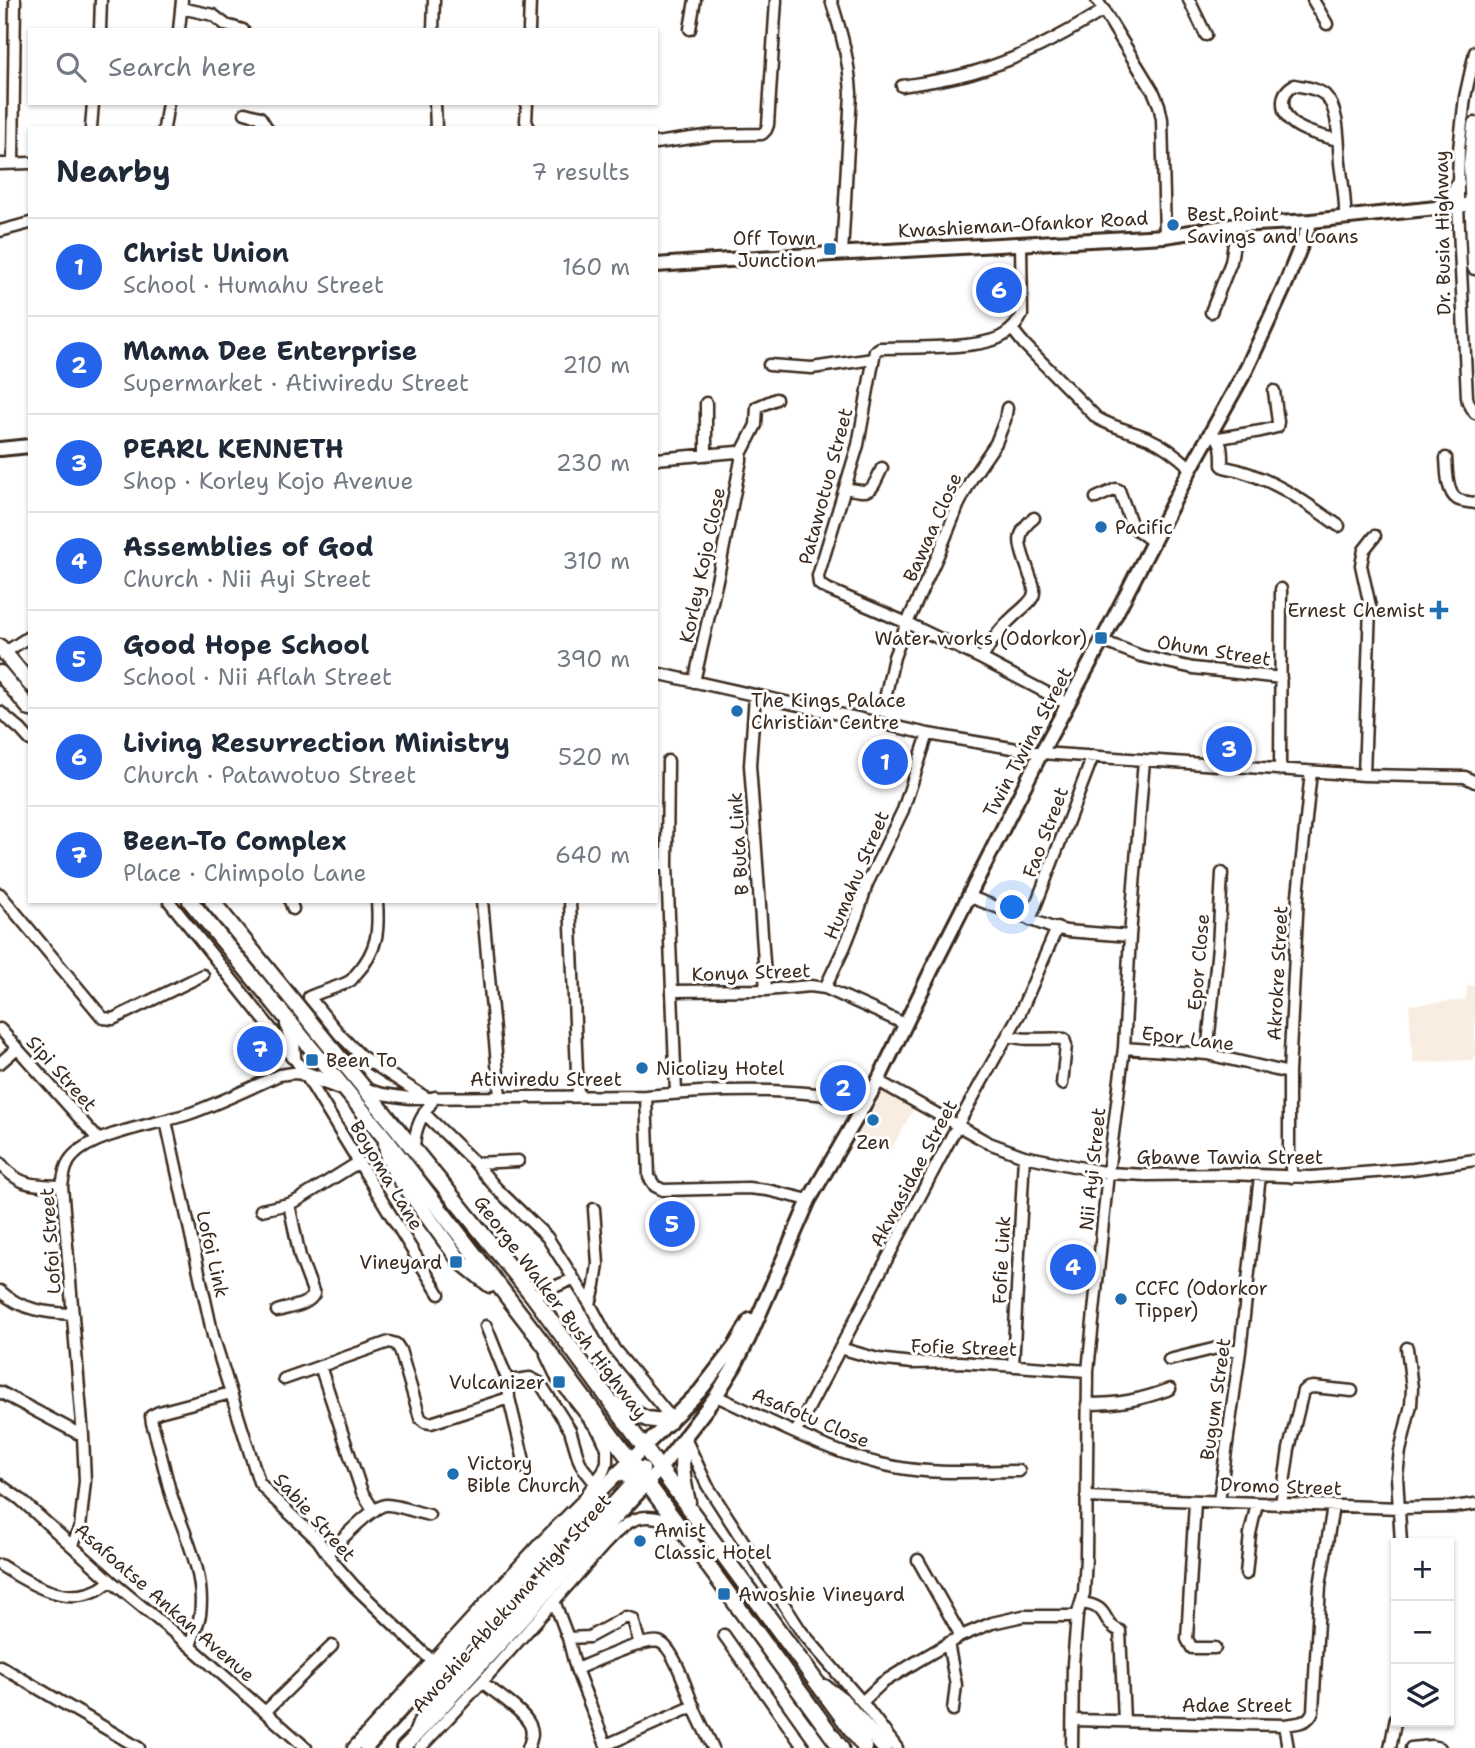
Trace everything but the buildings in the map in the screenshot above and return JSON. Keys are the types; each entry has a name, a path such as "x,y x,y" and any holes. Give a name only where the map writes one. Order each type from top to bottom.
{"highway":[{"name":"Dr. Busia Highway","path":"1475,125 1470,206 1475,267"},
{"path":"2,650 28,682"},
{"path":"0,673 28,707"},
{"path":"192,903 343,1088"},
{"name":"George Walker Bush Highway","path":"214,903 533,1296 864,1748"},
{"path":"287,1019 293,1056"},
{"path":"305,1074 343,1088"},
{"name":"George Walker Bush Highway","path":"343,1088 385,1138 388,1158 397,1175 460,1261 509,1300 539,1338 841,1748"},
{"path":"609,1401 647,1419 670,1421"},
{"path":"685,1437 681,1472 690,1510"},
{"path":"418,1741 421,1721 527,1598 630,1487 644,1480 643,1447"},
{"path":"617,1474 628,1475 630,1487"},
{"path":"811,1677 842,1700 884,1748"}],"main road":[{"path":"1437,208 1449,199 1458,183"},
{"name":"Kwashieman-Ofankor Road","path":"658,265 1165,236 1237,225 1470,206"},
{"name":"Twin Twina Street","path":"660,1469 716,1396 734,1367 809,1200 878,1081 1041,753 1191,468 1215,435 1259,343 1311,221"},
{"path":"0,449 28,446"},
{"name":"Twin Twina Street","path":"643,1447 700,1391 734,1347 774,1280"},
{"name":"Awoshie-Ablekuma High Street","path":"366,1748 542,1548 643,1447"},
{"name":"Awoshie-Ablekuma High Street","path":"403,1748 418,1741 425,1726 644,1480 660,1469"}],"street":[{"path":"13,164 15,0"},
{"path":"100,28 101,0"},
{"path":"433,28 434,0"},
{"path":"529,28 530,0"},
{"path":"691,29 695,0"},
{"path":"658,143 713,135 762,134 766,131 776,0"},
{"path":"831,0 845,47 850,78 842,254"},
{"path":"1097,0 1159,105 1162,119 1165,236"},
{"path":"1189,0 1206,35"},
{"path":"1312,0 1328,24"},
{"path":"179,28 182,4 213,15 226,25 236,28"},
{"path":"902,86 979,71 1050,43 1104,10"},
{"name":"Dr. Busia Highway","path":"1475,52 1465,97 1458,183 1470,206 1467,397 1475,413"},
{"path":"1338,140 1303,130 1287,117 1283,102 1286,90 1294,85 1316,90 1325,95 1333,111 1337,126 1346,201 1345,217"},
{"path":"92,126 93,105"},
{"path":"164,126 168,105"},
{"path":"435,105 436,126"},
{"path":"527,105 527,126"},
{"path":"245,113 260,117 266,126"},
{"path":"0,164 28,163"},
{"path":"0,231 28,224"},
{"path":"1211,312 1231,262 1237,225"},
{"path":"769,365 812,368 873,359 875,351 880,348 981,344 1004,336 1018,323 1022,315 1021,244"},
{"path":"1012,329 1097,418 1163,445 1191,468"},
{"name":"Patawotuo Street","path":"873,359 858,445 818,576 820,583 838,594 907,623 1068,704"},
{"path":"1274,391 1277,427 1215,435 1222,449 1222,465 1272,482 1339,526"},
{"name":"Korley Kojo Close","path":"694,682 741,454 756,425 757,407 776,400"},
{"path":"706,403 706,455"},
{"name":"Bawaa Close","path":"886,694 894,657 907,623 958,506 972,478 996,443 1007,408"},
{"path":"658,459 737,452 741,454"},
{"path":"1446,458 1453,497 1475,503"},
{"path":"845,488 868,492 872,490 882,468"},
{"path":"1096,498 1119,490 1132,526 1153,542"},
{"path":"982,660 998,631 1031,600 1034,592 1020,546 1020,534 1034,518"},
{"path":"1364,775 1370,606 1361,565 1364,550 1375,536"},
{"path":"1280,770 1281,589"},
{"path":"2,650 28,637"},
{"name":"Ohum Street","path":"1102,641 1141,656 1193,668 1281,678"},
{"path":"658,673 928,734 1041,753 1311,772 1470,779 1475,767"},
{"name":"B Buta Link","path":"755,695 750,765 766,990"},
{"path":"0,712 28,738"},
{"name":"Humahu Street","path":"825,988 845,946 867,884 903,810 928,734"},
{"name":"Fao Street","path":"1030,920 1093,756"},
{"name":"Nii Ayi Street","path":"1072,1748 1073,1664 1077,1616 1084,1593 1086,1557 1088,1371 1124,1048 1144,760"},
{"path":"668,761 662,865 673,992 676,1093"},
{"name":"Akrokre Street","path":"1292,1177 1289,1151 1289,1073 1298,895 1311,772"},
{"name":"Epor Close","path":"1207,1054 1219,947 1222,873"},
{"path":"0,894 103,1018 113,1019 203,975"},
{"path":"970,897 1057,929 1130,936"},
{"name":"Boyoma Lane","path":"171,903 293,1056 439,1294"},
{"path":"377,903 377,939 362,968 350,981 309,997 361,1056 430,1097 416,1128 414,1148"},
{"path":"482,903 500,1096"},
{"path":"570,903 578,1096"},
{"name":"Akwasidae Street","path":"796,1432 957,1126 1020,1013 1057,929"},
{"name":"Konya Street","path":"673,992 810,986 825,988 905,1024"},
{"name":"Sipi Street","path":"0,1029 98,1139"},
{"path":"1008,1035 1016,1039 1064,1039 1066,1045 1062,1084"},
{"name":"Epor Lane","path":"1124,1048 1207,1054 1289,1073"},
{"path":"0,1063 16,1049"},
{"path":"279,1076 293,1056"},
{"name":"Lofoi Street","path":"72,1546 80,1528 85,1481 62,1186 65,1169 71,1157 98,1139 194,1112 279,1076 305,1074"},
{"name":"Gbawe Tawia Street","path":"878,1081 989,1143 1024,1156 1108,1173 1292,1177 1413,1169 1475,1160"},
{"name":"Atiwiredu Street","path":"364,1088 396,1097 646,1096 755,1092 802,1093 866,1101"},
{"path":"646,1096 649,1177 655,1186 663,1189 748,1188 809,1200"},
{"path":"424,1113 547,1237 590,1304 614,1349 670,1421"},
{"name":"Lofoi Link","path":"166,1121 213,1336 231,1393"},
{"name":"Fofie Link","path":"1013,1366 1024,1156"},
{"path":"475,1163 518,1161"},
{"path":"261,1210 289,1204 359,1162"},
{"path":"0,1163 18,1180 32,1186 62,1186"},
{"name":"Bugum Street","path":"1219,1501 1240,1351 1259,1176"},
{"path":"277,1311 308,1302 314,1294 300,1257 289,1204"},
{"path":"590,1304 596,1285 598,1264 594,1209"},
{"path":"533,1296 573,1279"},
{"path":"0,1291 24,1307 44,1313 73,1314"},
{"path":"486,1326 508,1381 509,1398 526,1469"},
{"name":"George Walker Bush Highway","path":"539,1338 557,1378 600,1433"},
{"path":"284,1378 390,1342 396,1344 400,1350 420,1418 425,1422 431,1423 509,1398"},
{"name":"Fofie Street","path":"840,1348 878,1359 912,1363 960,1363 1088,1371"},
{"path":"1169,1360 1217,1348 1240,1351"},
{"path":"1401,1538 1397,1476 1412,1388 1407,1348"},
{"path":"320,1367 362,1492 374,1511"},
{"path":"508,1381 530,1378 540,1383 570,1430 583,1468 596,1484"},
{"path":"1281,1504 1289,1449 1303,1391 1314,1387 1352,1391"},
{"path":"1087,1404 1123,1403 1170,1389"},
{"path":"0,1392 83,1436"},
{"path":"190,1646 199,1618 199,1579 151,1419 152,1414 231,1393"},
{"name":"Sabie Street","path":"231,1393 259,1482 318,1540 354,1586 432,1661"},
{"name":"Asafotu Close","path":"716,1396 862,1460 898,1468 932,1471 1019,1471"},
{"name":"Awoshie-Ablekuma High Street","path":"353,1748 432,1661 542,1548 596,1484 607,1462 607,1448 600,1433"},
{"path":"685,1437 707,1485 801,1631 862,1702 897,1748"},
{"name":"Asafoatse Ankan Avenue","path":"0,1485 20,1499 306,1748"},
{"name":"Dromo Street","path":"1086,1497 1400,1508 1475,1504"},
{"path":"1195,1502 1187,1639 1192,1648 1215,1648"},
{"path":"1246,1574 1257,1503"},
{"path":"327,1553 380,1507 390,1505 429,1515"},
{"name":"Adae Street","path":"1073,1720 1284,1726 1303,1723 1310,1718 1313,1711 1320,1586 1333,1506"},
{"name":"Awoshie-Ablekuma High Street","path":"418,1741 482,1682 625,1524 647,1516 659,1517"},
{"name":"George Walker Bush Highway","path":"659,1517 679,1526"},
{"path":"918,1560 961,1636"},
{"path":"0,1565 38,1587 72,1595 98,1590 111,1581"},
{"path":"554,1601 576,1669 607,1746 694,1706"},
{"path":"1081,1603 1097,1606 1111,1625 1120,1631 1124,1721"},
{"path":"862,1702 882,1683 948,1643 992,1623 1023,1616 1077,1616"},
{"path":"568,1638 589,1637 630,1617 633,1619 640,1645"},
{"path":"724,1635 803,1748"},
{"path":"576,1669 649,1642 659,1642 667,1647 713,1748"},
{"path":"948,1643 956,1685 953,1710"},
{"path":"265,1712 332,1646"},
{"path":"0,1666 139,1748"},
{"path":"482,1682 523,1716 531,1727 532,1737 528,1748"},
{"path":"1284,1726 1288,1748"},
{"path":"1390,1748 1394,1727"},
{"path":"1411,1748 1440,1748"}],"shaded area":[{"path":"1475,985 1473,1060 1413,1063 1409,1005 1466,1000 1467,986"},
{"path":"877,1087 914,1108 890,1152 853,1131"}],"place":[{"name":"Best Point Savings and Loans","path":"1173,225"},
{"name":"Off Town Junction","path":"830,249"},
{"name":"Living Resurrection Ministry","path":"999,290"},
{"name":"Pacific","path":"1101,527"},
{"name":"Ernest Chemist","path":"1439,610"},
{"name":"Water works (Odorkor)","path":"1101,638"},
{"name":"The Kings Palace Christian Centre","path":"737,711"},
{"name":"PEARL KENNETH","path":"1229,749"},
{"name":"Christ Union","path":"885,762"},
{"name":"Been-To Complex","path":"260,1049"},
{"name":"Been To","path":"312,1060"},
{"name":"Nicolizy Hotel","path":"642,1068"},
{"name":"Mama Dee Enterprise","path":"843,1088"},
{"name":"Zen","path":"873,1120"},
{"name":"Good Hope School","path":"672,1224"},
{"name":"Vineyard","path":"456,1262"},
{"name":"Assemblies of God","path":"1073,1267"},
{"name":"CCFC (Odorkor Tipper)","path":"1121,1299"},
{"name":"Vulcanizer","path":"559,1382"},
{"name":"Victory Bible Church","path":"453,1474"},
{"name":"Amist Classic Hotel","path":"640,1541"},
{"name":"Awoshie Vineyard","path":"724,1594"}]}
